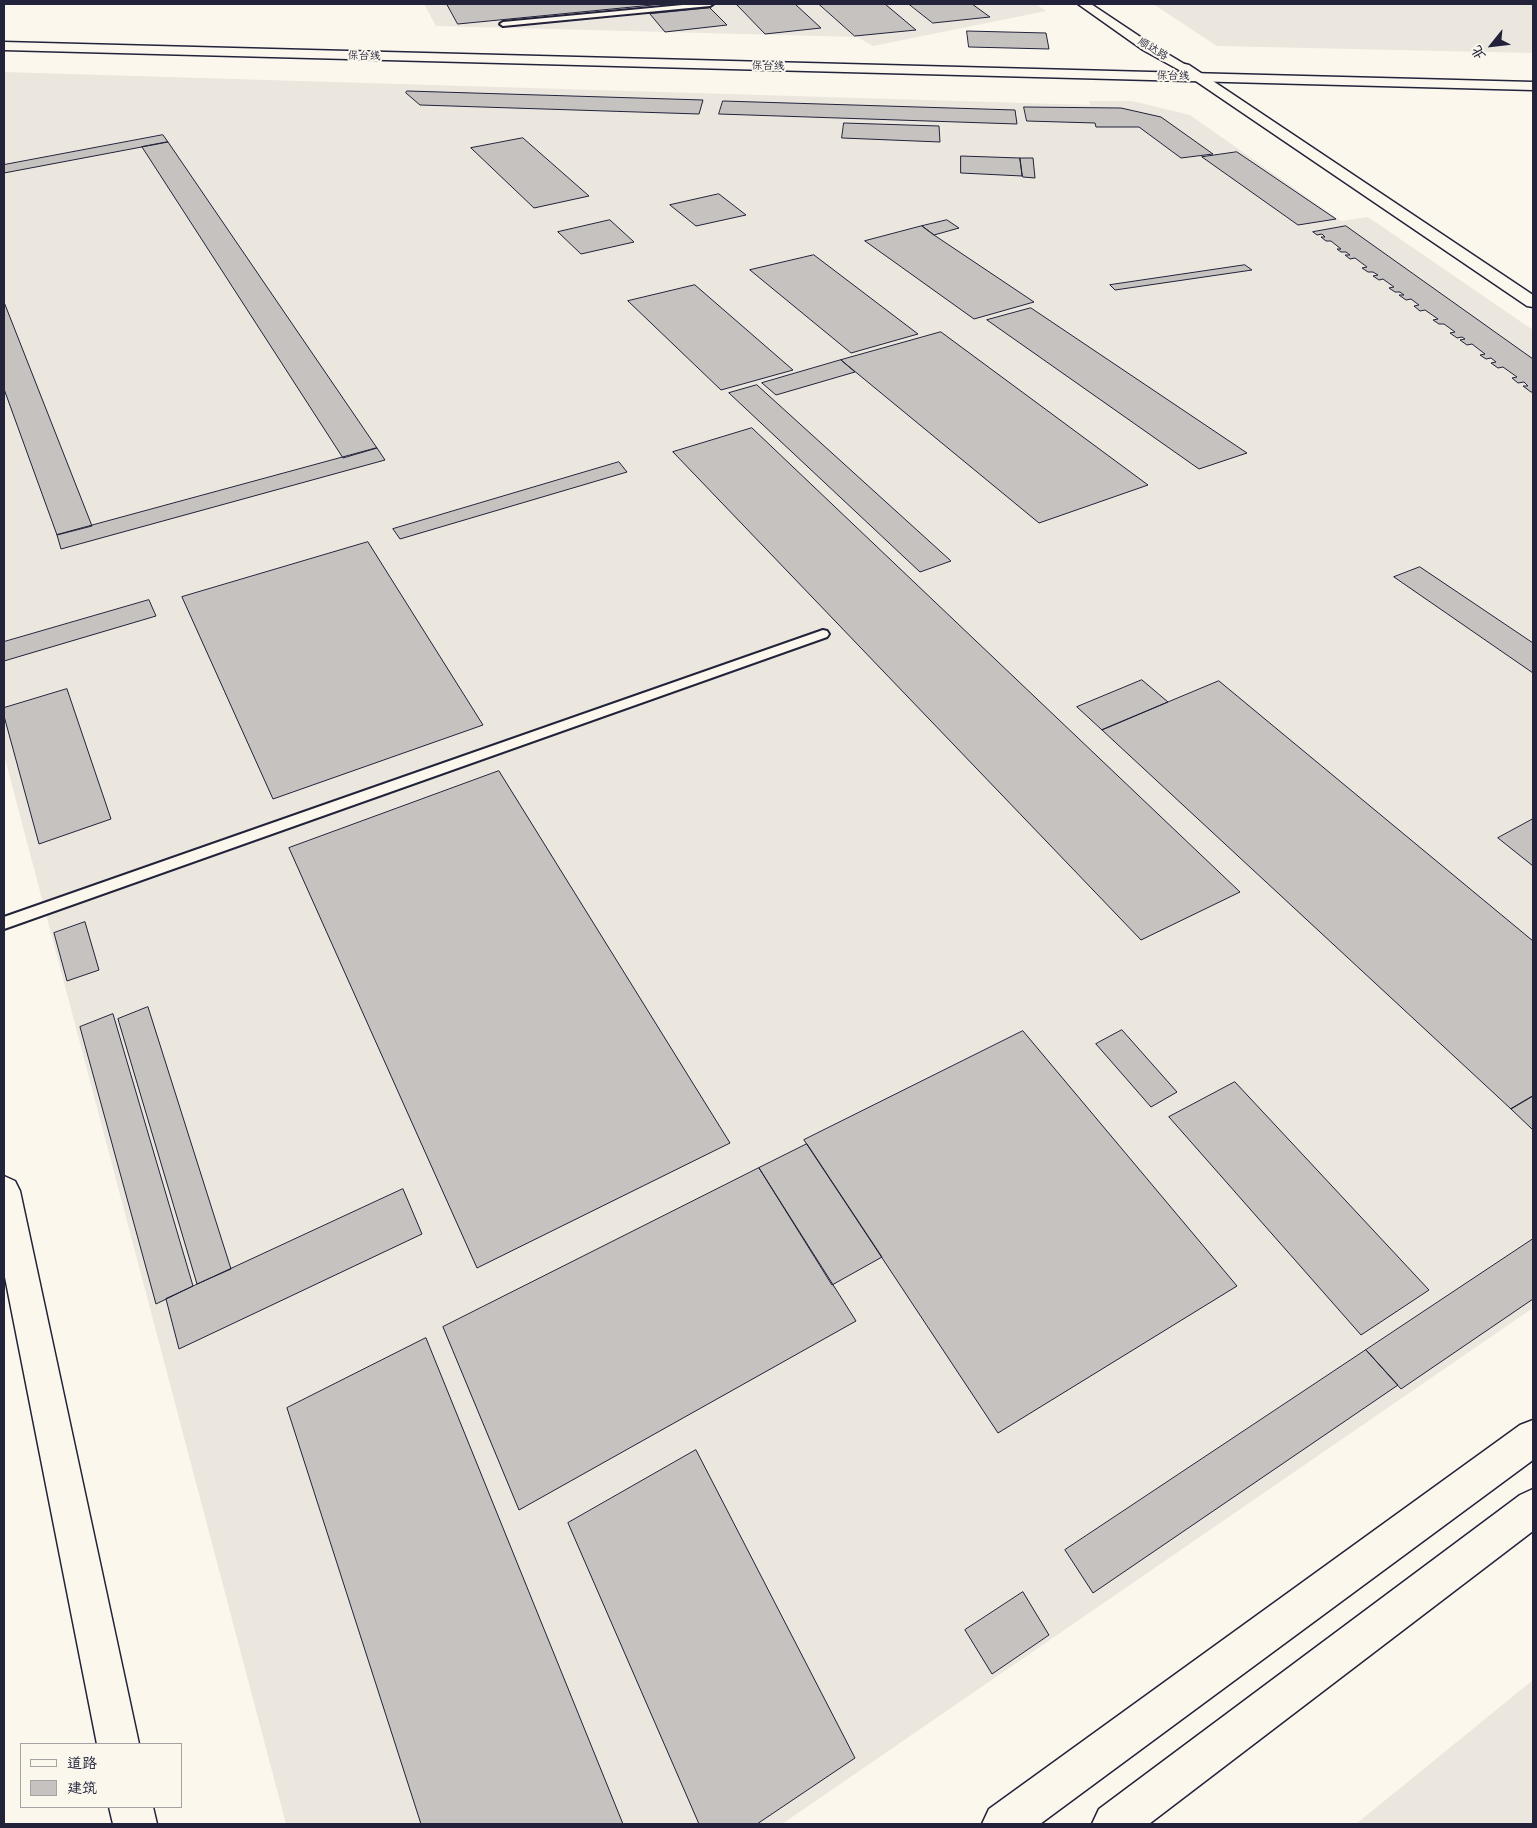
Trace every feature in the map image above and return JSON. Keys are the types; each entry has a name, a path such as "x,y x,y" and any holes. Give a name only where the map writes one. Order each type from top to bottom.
{"main road":[{"name":"顺达路","path":"1084,4 1147,47 1185,68"},
{"name":"顺达路","path":"1103,4 1165,45 1185,68"},
{"name":"保台线","path":"4,38 1533,77"},
{"name":"保台线","path":"4,46 1533,86"},
{"path":"1185,68 1533,302"},
{"path":"4,1191 118,1743"},
{"path":"1004,1824 1533,1438"},
{"path":"1114,1824 1533,1508"},
{"path":"131,1808 135,1824"}],"lane":[{"path":"503,24 710,4"},
{"path":"4,923 823,634"}],"shaded area":[{"path":"424,4 1036,4 1046,11 873,46 857,37 436,26"},
{"path":"1153,4 1533,4 1533,53 1217,46"},
{"path":"4,72 1090,105 1089,101 1132,101 1190,115 1341,221 1368,217 1533,330 1533,1308 782,1824 286,1824 4,755"},
{"path":"1533,1680 1533,1824 1356,1824"}],"building":[{"path":"447,4 663,4 458,24"},
{"path":"795,4 821,28 765,34 737,5"},
{"path":"819,4 885,4 916,30 855,36"},
{"path":"909,4 972,4 990,17 933,23"},
{"path":"710,8 727,25 665,32 650,14"},
{"path":"967,31 1046,33 1049,49 969,47"},
{"path":"407,91 703,100 699,114 420,105 406,93"},
{"path":"723,101 1015,110 1017,124 719,114"},
{"path":"1024,107 1121,108 1161,117 1213,154 1181,158 1139,127 1096,127 1095,123 1027,121"},
{"path":"844,123 939,126 940,142 842,138"},
{"path":"163,135 168,142 4,173 4,165"},
{"path":"523,138 589,196 534,208 471,148"},
{"path":"168,142 377,448 343,458 142,147"},
{"path":"1237,152 1336,219 1298,225 1202,157"},
{"path":"961,156 1020,158 1022,176 961,173"},
{"path":"1020,158 1033,158 1035,178 1023,177"},
{"path":"719,194 746,215 696,226 670,205"},
{"path":"610,220 634,242 581,254 558,232"},
{"path":"947,220 959,228 934,235 922,226"},
{"path":"922,226 1034,302 974,319 865,241"},
{"path":"1346,226 1533,359 1533,392 1523,386 1528,386 1524,382 1518,383 1512,378 1517,377 1503,367 1498,368 1491,363 1496,362 1491,358 1486,359 1480,355 1485,354 1472,344 1467,345 1460,340 1465,339 1462,337 1457,338 1450,333 1455,332 1444,324 1439,324 1433,320 1438,319 1425,310 1420,311 1414,306 1419,305 1411,299 1406,300 1399,295 1404,295 1400,292 1395,292 1389,288 1394,287 1383,279 1379,280 1373,276 1378,275 1362,268 1367,267 1355,258 1350,259 1345,255 1350,255 1346,252 1341,252 1337,249 1341,249 1331,241 1326,241 1321,237 1325,237 1322,234 1317,235 1313,232"},
{"path":"814,255 918,334 851,353 750,270"},
{"path":"1245,265 1252,270 1115,290 1110,285"},
{"path":"695,285 793,370 721,390 628,301"},
{"path":"4,302 92,526 57,535 4,389"},
{"path":"1031,308 1247,453 1199,469 987,320"},
{"path":"941,332 1148,485 1039,523 841,360"},
{"path":"841,360 855,372 776,395 762,383"},
{"path":"757,385 951,561 920,572 729,393"},
{"path":"752,428 1240,892 1141,940 673,452"},
{"path":"377,448 385,460 61,549 57,535"},
{"path":"619,462 627,472 400,539 393,529"},
{"path":"368,542 483,725 273,799 182,597"},
{"path":"1420,567 1533,643 1533,673 1394,577"},
{"path":"149,600 156,616 4,661 4,642"},
{"path":"1142,680 1168,702 1102,730 1077,707"},
{"path":"1219,681 1533,941 1533,1096 1511,1109 1102,730"},
{"path":"67,689 111,819 39,844 4,716 4,708"},
{"path":"499,771 730,1143 477,1268 289,848"},
{"path":"1533,819 1533,866 1498,838"},
{"path":"85,922 99,970 67,981 54,933"},
{"path":"148,1007 231,1269 197,1284 118,1019"},
{"path":"113,1014 193,1286 156,1304 80,1027"},
{"path":"1122,1030 1177,1092 1151,1107 1096,1044"},
{"path":"1023,1031 1237,1286 998,1433 804,1140"},
{"path":"1235,1082 1429,1290 1361,1335 1169,1117"},
{"path":"1533,1096 1533,1130 1511,1109"},
{"path":"807,1144 882,1257 832,1285 759,1168"},
{"path":"759,1168 856,1321 519,1510 443,1327"},
{"path":"403,1189 422,1234 179,1349 166,1299"},
{"path":"1533,1239 1533,1299 1401,1389 1366,1350"},
{"path":"426,1338 623,1824 421,1824 287,1408"},
{"path":"1366,1350 1398,1385 1093,1593 1065,1550"},
{"path":"696,1450 855,1758 757,1824 699,1824 568,1523"},
{"path":"1023,1592 1049,1635 992,1674 965,1630"}]}
